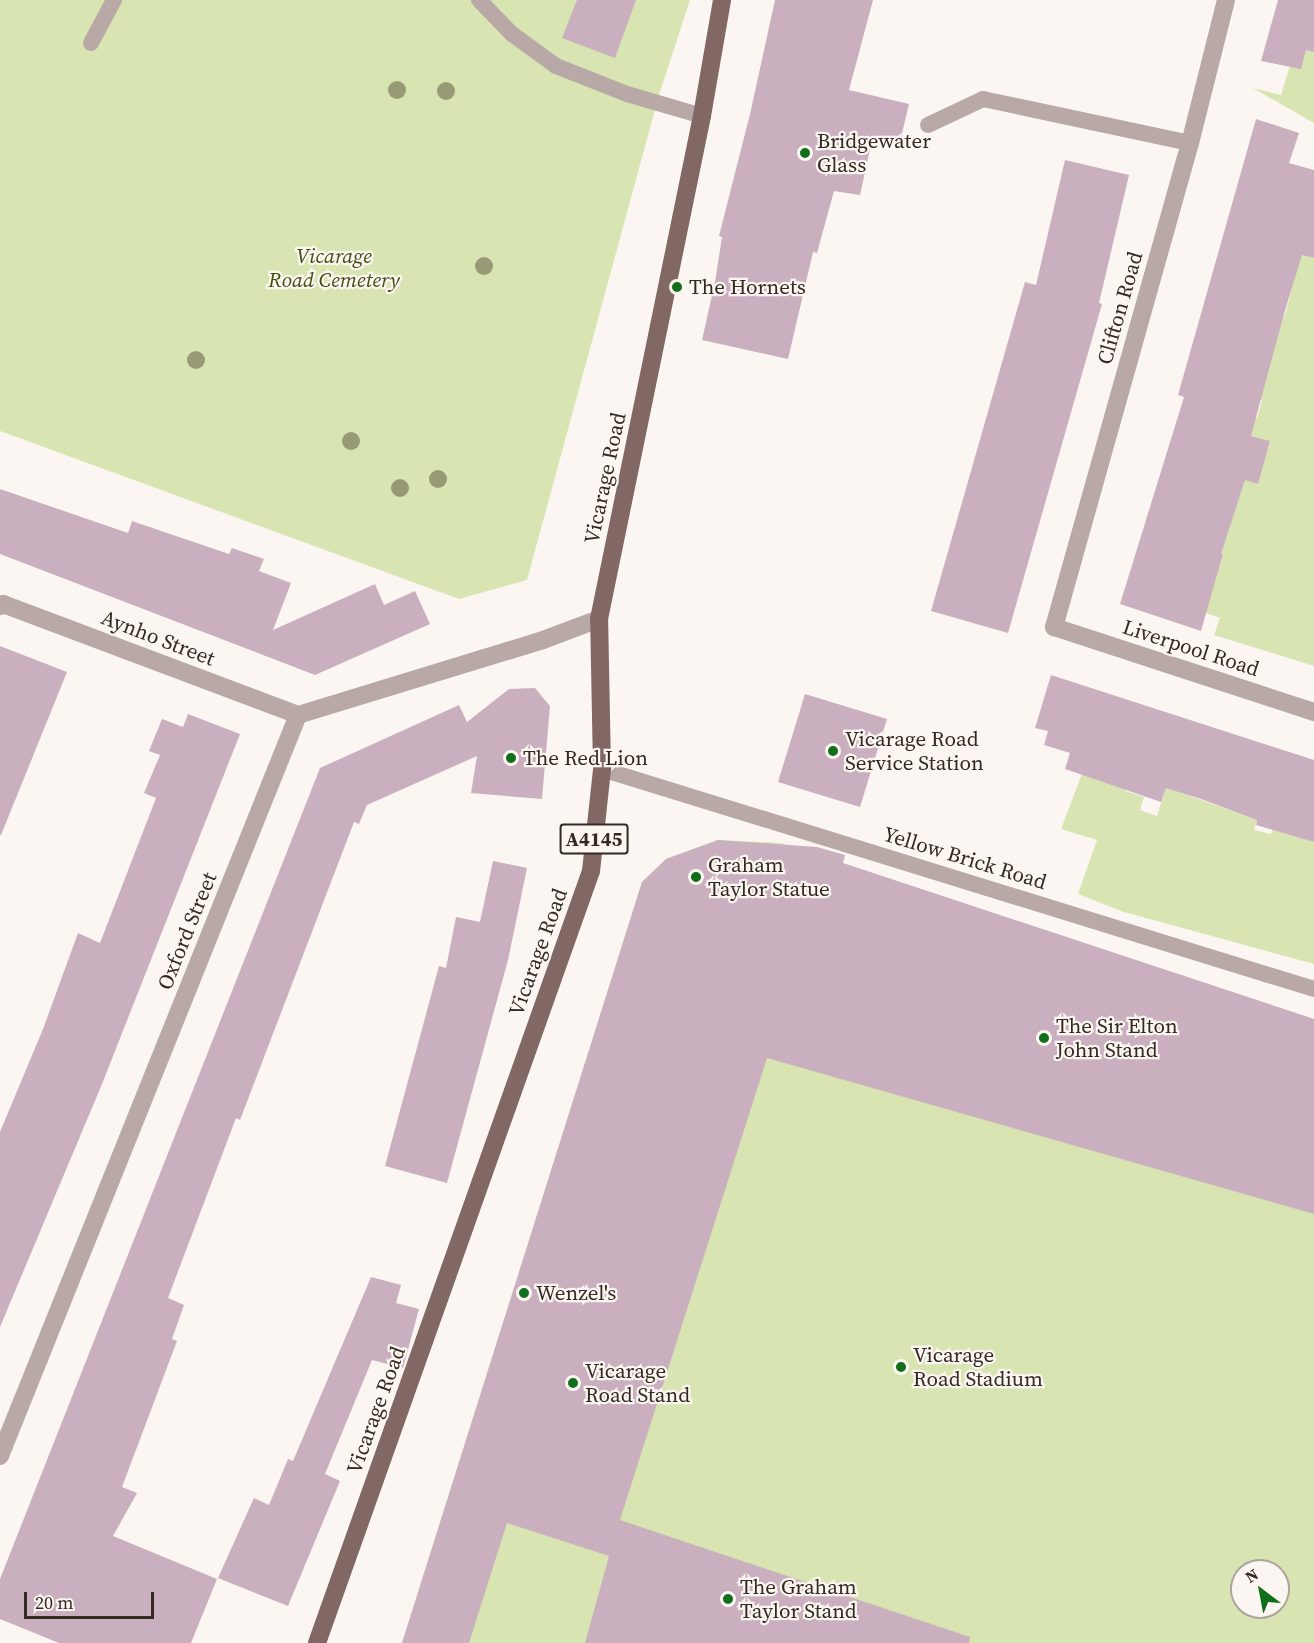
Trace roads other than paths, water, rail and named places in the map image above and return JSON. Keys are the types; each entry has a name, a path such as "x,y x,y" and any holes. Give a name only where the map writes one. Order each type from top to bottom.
{"main road":[{"name":"Vicarage Road","path":"317,1643 591,871 602,769 599,619 702,116 722,0"}],"street":[{"name":"Clifton Road","path":"1054,627 1190,143 1226,0"},
{"name":"Aynho Street","path":"1,605 298,715"},
{"path":"298,715 543,640 599,619"},
{"name":"Liverpool Road","path":"1054,627 1314,712"},
{"name":"Oxford Street","path":"0,1456 298,715"}],"lane":[{"path":"91,43 114,0"},
{"path":"479,0 512,34 556,66 627,94 702,116"},
{"path":"928,125 983,99 1190,143"},
{"name":"Yellow Brick Road","path":"602,769 1314,989"}],"place":[{"name":"Bridgewater Glass","path":"805,153"},
{"name":"The Hornets","path":"677,287"},
{"name":"Vicarage Road Service Station","path":"833,751"},
{"name":"The Red Lion","path":"511,758"},
{"name":"Graham Taylor Statue","path":"696,877"},
{"name":"The Sir Elton John Stand","path":"1044,1038"},
{"name":"Wenzel's","path":"524,1293"},
{"name":"Vicarage Road Stadium","path":"901,1367"},
{"name":"Vicarage Road Stand","path":"573,1383"},
{"name":"The Graham Taylor Stand","path":"728,1599"}],"park label":[{"name":"Vicarage Road Cemetery","path":"334,268"}]}
